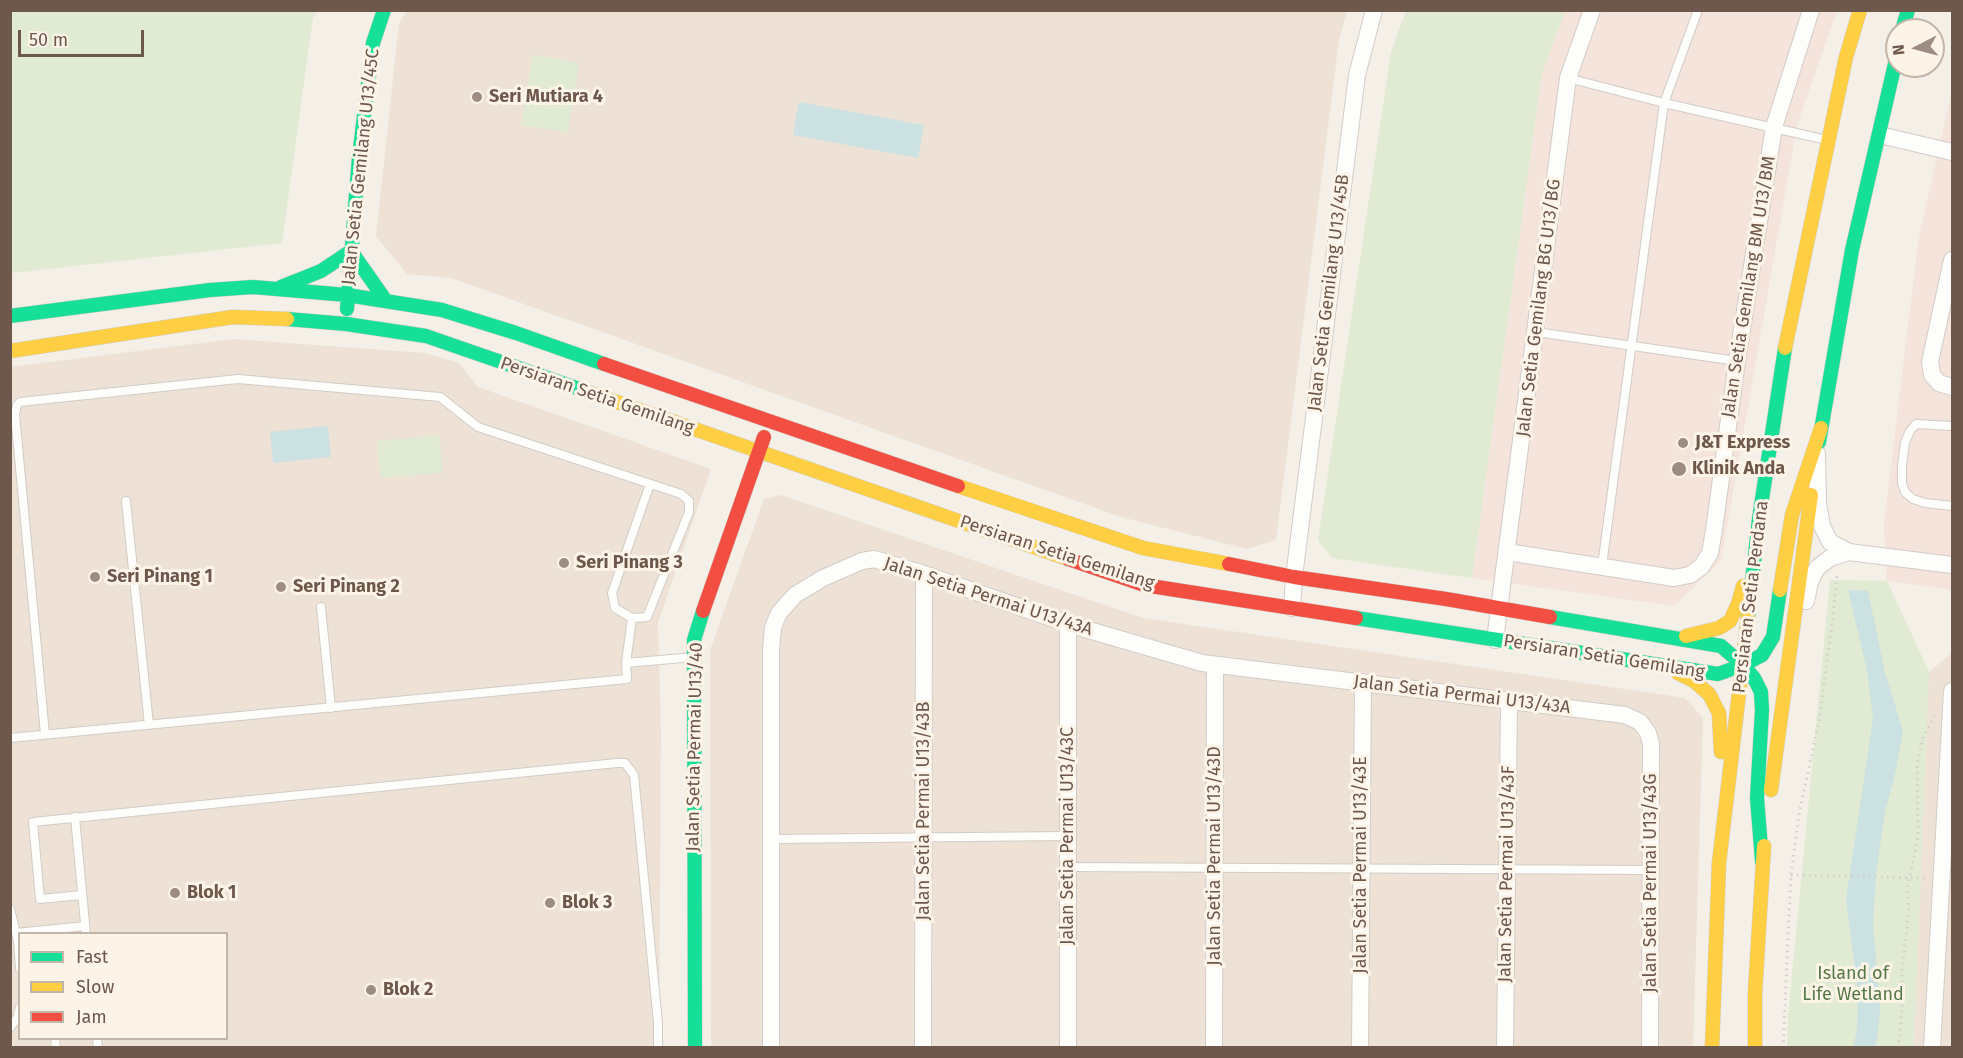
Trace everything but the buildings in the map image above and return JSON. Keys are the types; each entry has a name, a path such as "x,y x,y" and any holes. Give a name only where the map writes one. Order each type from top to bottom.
{"street":[{"name":"Jalan Setia Gemilang U13/45C","path":"346,324 359,157 373,43 384,10"},
{"name":"Jalan Setia Gemilang U13/45B","path":"1292,608 1357,75 1374,10"},
{"name":"Jalan Setia Gemilang BG U13/BG","path":"1495,640 1568,78 1592,10"},
{"name":"Jalan Setia Gemilang BM U13/BM","path":"1602,566 1674,578 1690,576 1702,566 1710,553 1737,361 1774,127 1811,10"},
{"name":"Persiaran Setia Perdana","path":"1712,1047 1719,863 1759,519 1789,324 1845,57 1860,10"},
{"path":"1755,1047 1755,993 1762,861 1817,454 1851,250 1892,78"},
{"path":"1880,135 1953,152"},
{"path":"277,289 321,271 351,251 386,301"},
{"path":"1953,260 1930,362 1932,375 1939,383 1953,387"},
{"name":"Persiaran Setia Gemilang","path":"10,316 210,290 253,287 347,295 442,310 516,333 769,422 1143,548 1294,578 1675,637 1721,646 1743,665 1718,674 1668,668 1143,585 426,336 346,324 265,317 233,317 10,351"},
{"name":"Jalan Setia Permai U13/40","path":"695,1047 694,640 769,422"},
{"path":"1762,861 1757,798 1761,692 1754,678 1743,665 1762,655 1773,637 1792,515 1821,428"},
{"path":"1817,454 1818,503 1822,526 1830,542 1844,554"},
{"path":"1675,637 1711,630 1730,621 1738,604 1759,519"},
{"path":"1507,552 1602,566"},
{"path":"1786,681 1810,582 1817,568 1830,558 1844,554 1953,565"},
{"name":"Jalan Setia Permai U13/43A","path":"771,1047 771,650 773,627 779,613 795,595 823,578 862,561 884,561 1068,624 1202,663 1625,715 1640,722"},
{"name":"Jalan Setia Permai U13/43B","path":"923,1047 924,574"},
{"name":"Jalan Setia Permai U13/43C","path":"1068,624 1068,1047"},
{"name":"Jalan Setia Permai U13/43D","path":"1214,1047 1215,665"},
{"path":"1668,668 1694,681 1709,694 1719,713 1723,824"},
{"name":"Jalan Setia Permai U13/43E","path":"1360,1047 1363,682"},
{"path":"1932,1047 1947,879 1953,691"},
{"name":"Jalan Setia Permai U13/43F","path":"1505,1047 1509,701"},
{"name":"Jalan Setia Permai U13/43G","path":"1640,722 1648,733 1651,744 1650,1047"}],"lane":[{"path":"1602,566 1664,103 1698,10"},
{"path":"1568,78 1664,103 1827,140"},
{"path":"1536,332 1737,361"},
{"path":"45,734 15,414 20,402 238,379 440,397 478,427 681,494 689,501 689,512 647,617 632,618 615,608 612,593 650,484"},
{"path":"1953,426 1917,424 1910,431 1905,442 1902,483 1905,492 1914,499 1925,503 1953,506"},
{"path":"126,501 149,724"},
{"path":"321,607 331,708"},
{"path":"10,738 627,679 626,663 632,618"},
{"path":"626,663 694,657"},
{"path":"82,895 40,899 33,822 625,763 634,775 658,1023 658,1047"},
{"path":"39,932 85,930 75,817"},
{"path":"772,838 1068,836"},
{"path":"1068,867 1649,870"},
{"path":"10,909 18,951"},
{"path":"10,1028 18,1014"}],"path":[{"path":"1783,1047 1791,874 1799,814 1820,716 1833,615 1844,554"},
{"path":"1898,1047 1902,1009 1902,968 1909,910 1907,891 1918,836 1917,765 1923,738 1934,716 1952,698"},
{"path":"1791,874 1947,879"}],"shaded area":[{"path":"407,11 1347,11 1339,40 1276,540 1247,549 1121,517 451,278 407,274 376,236 399,23"},
{"path":"1565,11 1837,11 1797,125 1721,561 1674,606 1472,578 1542,74"},
{"path":"1952,91 1952,590 1887,581 1884,523 1919,237"},
{"path":"799,102 924,125 918,158 793,135"},
{"path":"233,339 425,353 459,363 478,387 711,469 658,622 661,733 659,1047 13,1047 10,1021 10,367"},
{"path":"328,426 331,457 273,463 270,432"},
{"path":"781,495 1143,618 1685,698 1703,718 1693,1047 711,1047 710,650 764,499"},
{"path":"1848,590 1868,591 1885,673 1903,731 1885,812 1876,874 1873,924 1880,1010 1876,1047 1853,1047 1857,1030 1858,992 1846,899 1873,719 1867,670"},
{"path":"1952,653 1952,1047 1914,1048 1929,672"}],"green space":[{"path":"10,11 318,11 313,17 282,243 11,273"},
{"path":"1406,11 1565,11 1542,74 1472,578 1332,558 1318,540 1391,52"},
{"path":"533,55 579,63 568,133 521,125"},
{"path":"439,435 443,473 380,478 377,441"},
{"name":"Island of Life Wetland","path":"1830,580 1887,581 1929,672 1914,1047 1787,1048 1788,1016"}],"traffic: fast":[{"path":"347,309 359,157 373,43 384,10"},
{"path":"1906,18 1908,10"},
{"path":"1819,442 1852,250 1892,78"},
{"path":"351,251 386,301"},
{"path":"281,287 321,271 351,251"},
{"path":"10,316 210,290 253,287 347,295 442,310 604,364"},
{"path":"287,319 346,324 426,336 591,393"},
{"path":"1748,617 1759,519 1785,348"},
{"path":"1356,618 1718,674 1762,655 1773,637 1780,590"},
{"path":"695,1048 694,640 703,611"},
{"path":"1550,617 1721,646 1743,665 1754,678 1761,692 1757,798 1762,861"}],"traffic: slow":[{"path":"1785,348 1846,57 1860,10"},
{"path":"10,351 233,317 287,319"},
{"path":"591,393 1068,559"},
{"path":"1780,590 1792,515 1821,428"},
{"path":"958,486 1143,548 1229,564"},
{"path":"1771,790 1811,495"},
{"path":"1686,636 1719,628 1730,621 1743,586"},
{"path":"1712,1048 1719,863 1748,617"},
{"path":"1678,673 1694,681 1709,694 1719,713 1721,752"},
{"path":"1755,1048 1755,993 1764,846"}],"traffic: jam":[{"path":"604,364 958,486"},
{"path":"703,611 764,437"},
{"path":"1068,559 1144,585 1356,618"},
{"path":"1229,564 1294,577 1550,617"}],"place":[{"name":"Seri Mutiara 4","path":"477,97"},
{"name":"J&T Express","path":"1683,443"},
{"name":"Klinik Anda","path":"1679,469"},
{"name":"Seri Pinang 3","path":"564,563"},
{"name":"Seri Pinang 1","path":"95,577"},
{"name":"Seri Pinang 2","path":"281,587"},
{"name":"Blok 1","path":"175,893"},
{"name":"Blok 3","path":"550,903"},
{"name":"Blok 2","path":"371,990"}]}
